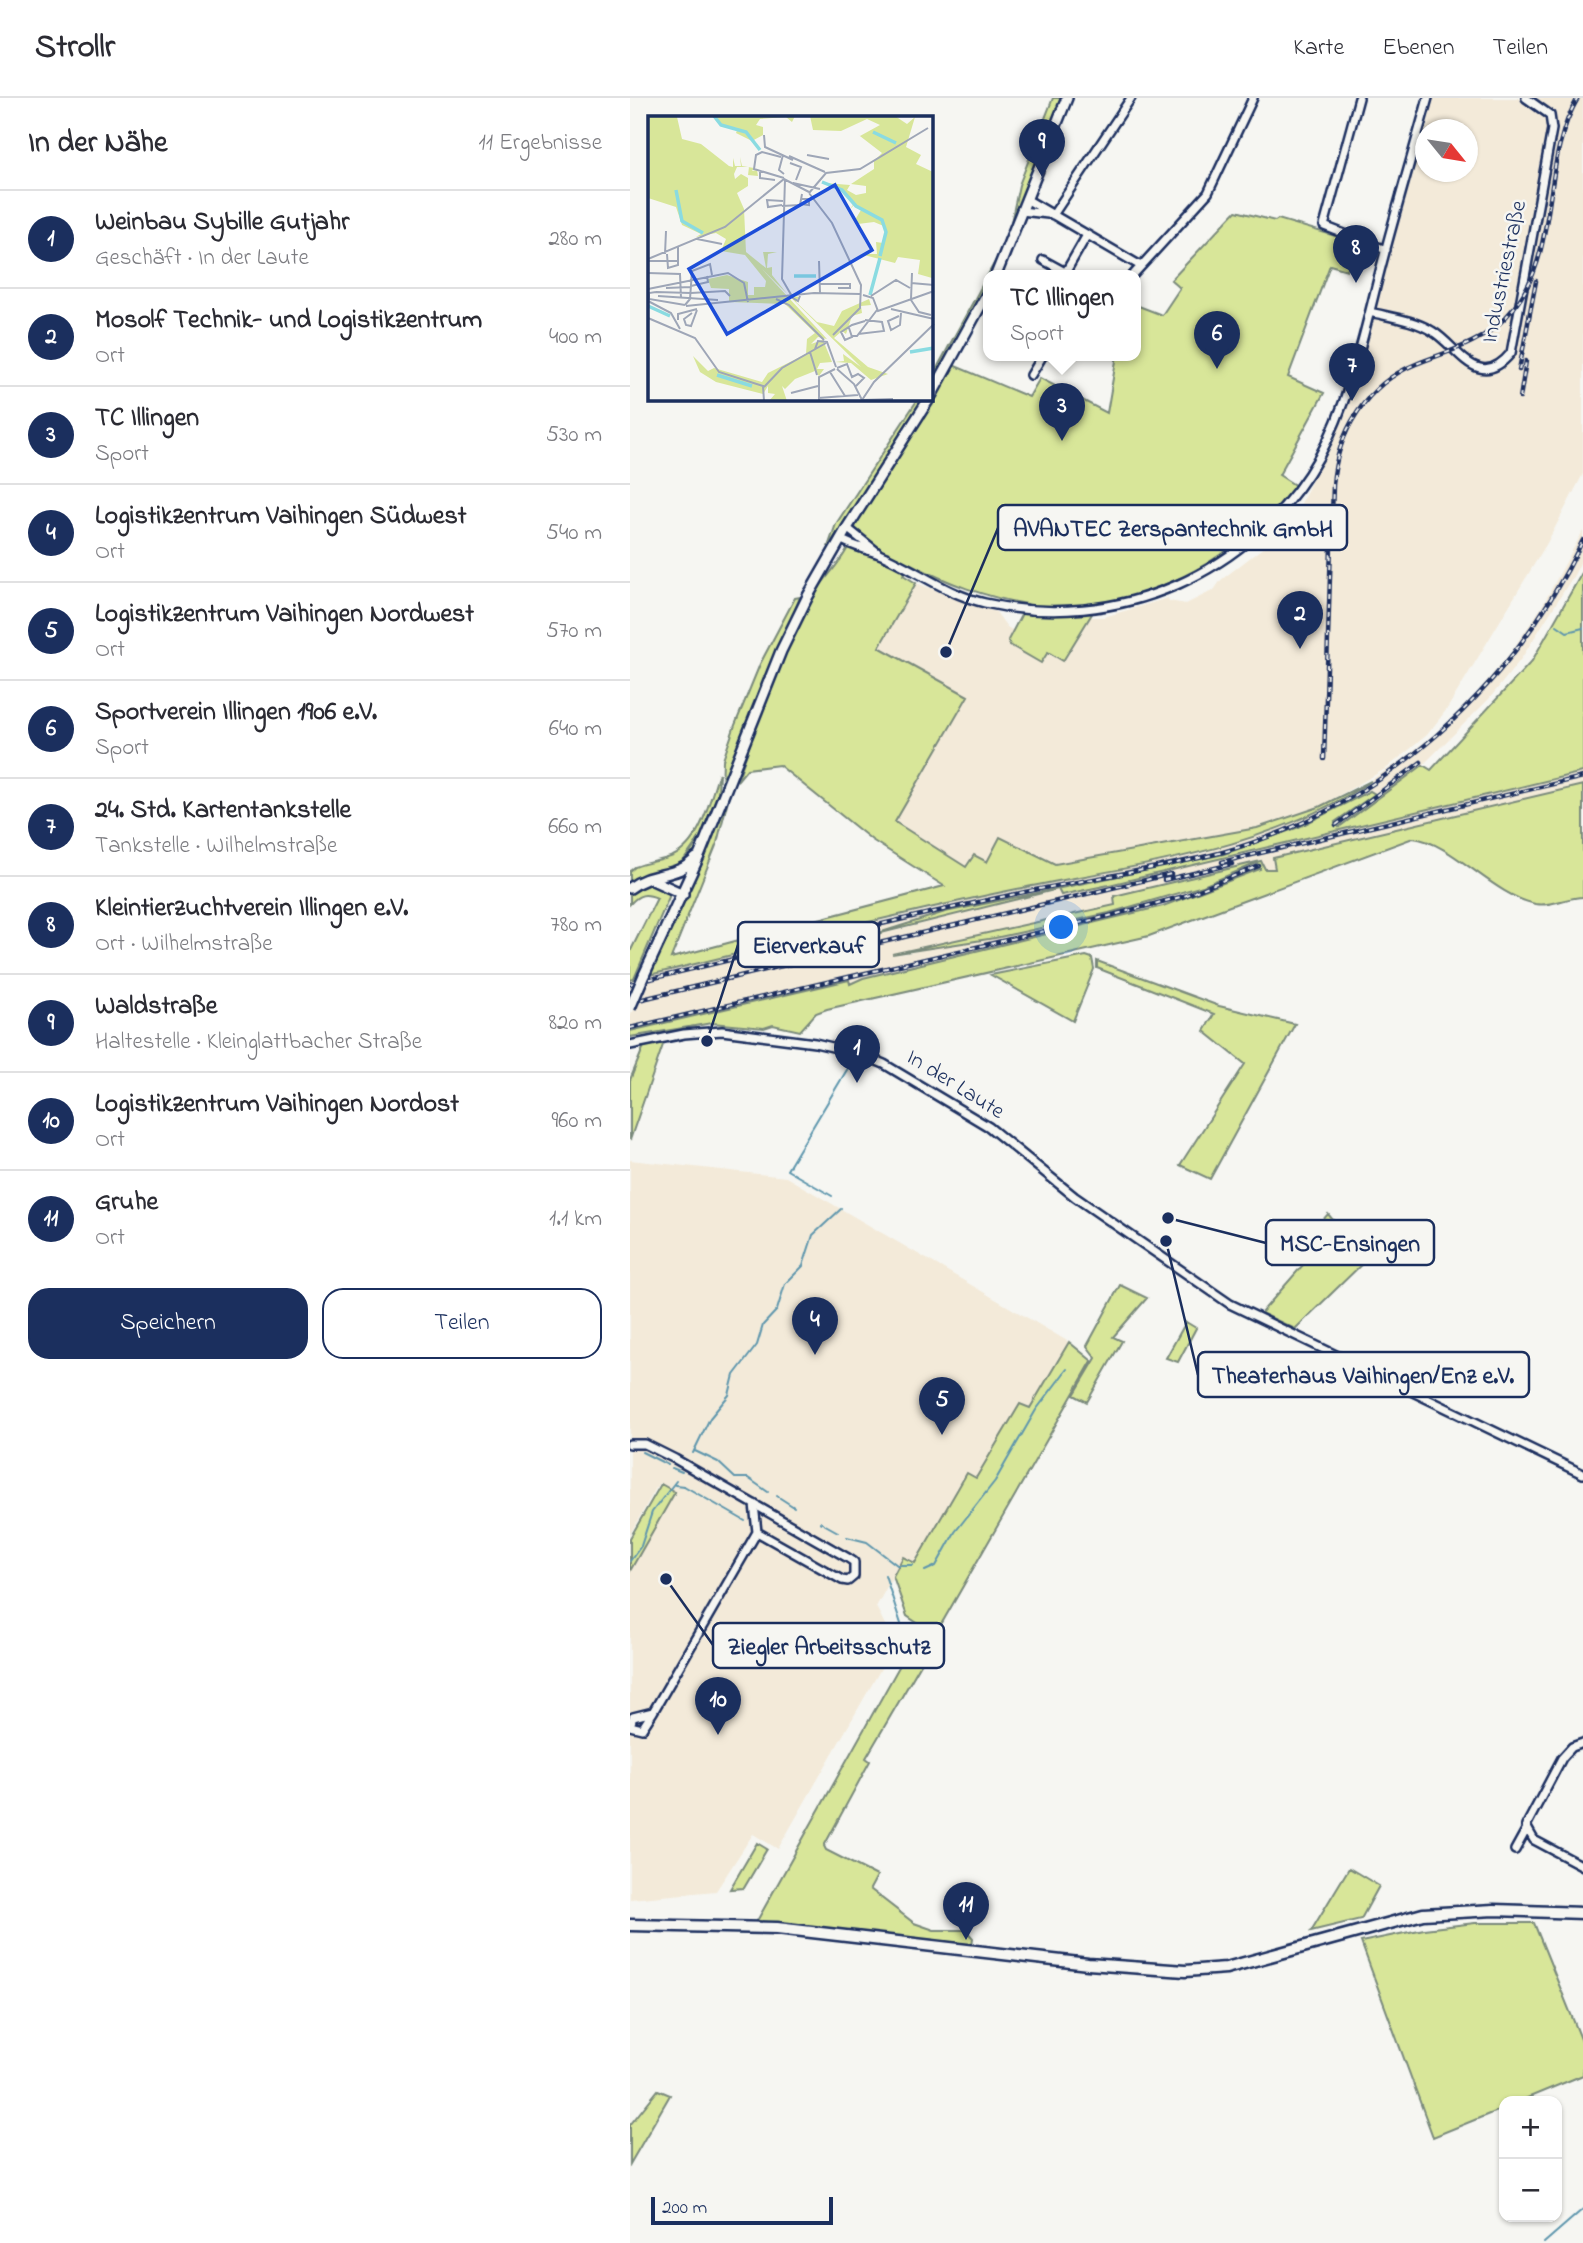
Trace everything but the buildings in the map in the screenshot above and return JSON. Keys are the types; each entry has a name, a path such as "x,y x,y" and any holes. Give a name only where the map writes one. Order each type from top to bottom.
{"main road":[{"path":"630,1925 777,1928 1088,1964 1185,1971 1226,1968 1374,1926 1442,1912 1494,1910 1583,1913"}],"street":[{"path":"998,270 1067,98"},
{"path":"1051,215 1131,98"},
{"path":"1136,270 1208,193 1253,98"},
{"path":"1359,98 1324,220 1326,229 1386,250"},
{"path":"840,539 880,555 960,595 1001,606 1044,610 1080,611 1117,605 1144,598 1214,567 1265,528 1295,494 1331,432 1370,312 1428,98"},
{"name":"Industriestraße","path":"1370,312 1433,331 1458,355 1477,368 1504,361 1514,343 1552,122 1550,115 1526,98"},
{"path":"1026,199 1139,265"},
{"path":"1021,211 1051,215"},
{"path":"1067,270 1087,235"},
{"path":"1043,260 1059,270"},
{"path":"933,392 983,303"},
{"path":"1031,375 1039,361"},
{"path":"630,1008 700,854 781,651 840,539 927,401"},
{"path":"847,528 880,555"},
{"path":"630,888 648,878 669,876 683,870 700,854"},
{"path":"669,876 684,891"},
{"path":"648,878 684,891"},
{"name":"In der Laute","path":"630,1045 684,1034 722,1031 815,1043 858,1053 894,1069 989,1127 1074,1197 1241,1310 1583,1474"},
{"path":"630,1444 645,1444 848,1558 854,1562 854,1576 848,1581 842,1580 757,1532"},
{"path":"653,1713 757,1532 754,1504"},
{"path":"1515,1850 1526,1830 1529,1817 1562,1758 1572,1747 1583,1743"},
{"path":"1526,1830 1534,1839 1583,1867"}],"shaded area":[{"path":"1432,98 1583,98 1583,474 1547,543 1447,709 1427,735 1387,768 1319,807 1257,828 1055,864 1000,837 987,862 966,867 895,822 968,696 878,647 916,583 996,612 1007,627 1014,631 1010,637 1063,660 1090,617 1104,617 1168,598 1169,601 1186,604 1214,590 1221,580 1273,540 1298,510 1334,433 1415,156 1415,182 1478,182 1478,119 1426,119"},
{"path":"1583,531 1583,557 1574,575 1521,659 1489,699 1423,765 1338,828 1335,822 1375,794 1366,793 1299,827 1224,854 1058,888 1062,895 1109,885 1583,772 1583,785 1274,858 1276,869 1265,870 1260,861 1115,896 1116,905 892,956 1109,913 1203,886 1258,863 1260,869 1206,892 1110,920 863,978 850,984 849,981 630,1031 630,980 982,897 1203,853 1278,829 1339,800 1401,761 1443,727 1476,694 1511,652 1541,608","holes":["1053,890 869,935 945,912"]},
{"path":"630,1160 786,1177 1069,1342 1030,1409 1019,1404 976,1479 967,1474 914,1563 903,1557 876,1607 895,1644 778,1849 753,1834 716,1891 630,1899 630,1572 675,1492 659,1483 630,1534"}],"green space":[{"path":"1053,98 1064,98 1010,227 1019,185"},
{"path":"1236,211 1275,221 1278,219 1356,242 1347,270 1330,265 1288,377 1324,393 1279,475 1296,486 1255,529 1208,563 1155,588 1098,604 1063,661 1048,652 1041,663 1010,645 1008,640 1027,604 966,588 909,563 903,575 916,583 879,647 968,696 895,822 966,867 974,855 987,862 1000,837 1055,864 1257,828 1319,807 1371,781 1330,805 1288,824 1200,852 925,909 649,975 729,796 717,843 671,958 944,886 872,840 779,765 747,769 737,781 770,686 801,617 845,552 857,519 953,365 1029,397 1040,378 1107,413 1116,361 1141,361 1141,307 1162,315 1180,288 1171,280"},
{"path":"983,284 979,305 933,386 933,375"},
{"path":"917,401 924,401 828,547 836,524"},
{"path":"1583,571 1583,772 1109,885 1061,895 1058,889 869,936 945,912 1224,854 1299,827 1370,791 1375,794 1335,822 1339,827 1423,765 1431,770 1532,661"},
{"path":"800,597 704,838 688,861 681,866 705,831 722,788 723,760 760,664 795,598"},
{"path":"719,773 718,794 700,837 677,870 649,873 630,883 630,871 635,867 673,856 691,841 708,807"},
{"path":"1583,785 1583,897 1541,905 1519,899 1442,849 1413,838 1149,936 827,1009 816,1013 800,1031 773,1025 764,1028 712,1023 630,1037 630,1031 849,980 850,984 863,978 1163,906 1260,869 1257,863 1203,886 1109,913 995,938 892,954 1115,905 1114,896 1261,861 1265,869 1275,869 1273,858"},
{"path":"649,882 670,890 669,897 634,979 630,980 630,952 657,898 642,895 630,904 630,891"},
{"path":"1086,956 1092,958 1094,969 1073,1021 991,975"},
{"path":"1097,961 1219,1006 1295,1024 1210,1179 1180,1165 1245,1064 1204,1031 1214,1014 1097,968"},
{"path":"664,1042 630,1140 630,1080 644,1046"},
{"path":"1328,1214 1366,1260 1295,1329 1261,1313 1309,1258 1299,1247"},
{"path":"1120,1285 1147,1298 1113,1337 1122,1341 1087,1402 1074,1395 1096,1358 1087,1346"},
{"path":"1186,1322 1196,1328 1178,1362 1166,1358"},
{"path":"1069,1342 1092,1361 935,1635 907,1616 893,1576 903,1557 915,1563 967,1473 976,1478 1020,1404 1030,1408"},
{"path":"661,1484 675,1492 630,1571 630,1538"},
{"path":"920,1629 936,1638 866,1758 870,1761 824,1846 826,1850 877,1876 870,1889 914,1923 934,1930 966,1930 973,1938 972,1945 757,1921"},
{"path":"757,1843 767,1849 744,1888 730,1889"},
{"path":"1349,1868 1379,1886 1361,1919 1311,1931"},
{"path":"1475,1923 1534,1923 1583,2044 1583,2075 1532,2096 1499,2096 1499,2110 1433,2137 1361,1942 1424,1929"},
{"path":"658,2090 670,2095 630,2164 630,2125"}],"waterway":[{"path":"1557,625 1567,632 1583,628"},
{"path":"832,1196 787,1170 854,1058"},
{"path":"693,1453 710,1418 729,1395 734,1375 757,1345 763,1325 777,1310 785,1284 803,1266 813,1235 841,1209"},
{"path":"925,1571 936,1566 955,1532 995,1481 1036,1410 1067,1369"},
{"path":"695,1451 718,1462 735,1478 748,1478 768,1492"},
{"path":"642,1452 668,1465"},
{"path":"672,1468 682,1472"},
{"path":"630,1561 641,1546 652,1512 676,1481"},
{"path":"675,1485 684,1486 745,1521"},
{"path":"777,1496 794,1507"},
{"path":"820,1522 838,1532"},
{"path":"847,1537 867,1542 897,1565 913,1565"},
{"path":"885,1575 901,1624"},
{"path":"1544,2243 1583,2209"}],"railway":[{"path":"1324,759 1333,485 1341,447 1357,412 1382,384 1416,364 1485,335 1505,318 1523,294 1535,268 1543,240 1558,152 1566,124 1578,98"},
{"path":"1519,370 1536,281"},
{"path":"1520,398 1526,361"},
{"path":"630,984 959,906 1196,859 1282,832 1337,805 1389,773 1436,735 1480,693 1519,646 1553,595 1583,540"},
{"path":"1336,825 1421,762"},
{"path":"1222,862 1583,777"},
{"path":"1164,880 1232,864"},
{"path":"630,1028 1109,916 1184,896 1259,866"},
{"path":"630,1002 1171,874"}],"place":[{"name":"Waldstraße","path":"1042,177"},
{"name":"Kleintierzuchtverein Illingen e.V.","path":"1356,283"},
{"name":"Sportverein Illingen 1906 e.V.","path":"1217,369"},
{"name":"24. Std. Kartentankstelle","path":"1352,401"},
{"name":"TC Illingen","path":"1062,441"},
{"name":"Mosolf Technik- und Logistikzentrum","path":"1300,649"},
{"name":"AVANTEC Zerspantechnik GmbH","path":"946,652"},
{"name":"Eierverkauf","path":"707,1041"},
{"name":"Weinbau Sybille Gutjahr","path":"857,1083"},
{"name":"MSC-Ensingen","path":"1168,1218"},
{"name":"Theaterhaus Vaihingen/Enz e.V.","path":"1166,1241"},
{"name":"Logistikzentrum Vaihingen Südwest","path":"815,1355"},
{"name":"Logistikzentrum Vaihingen Nordwest","path":"942,1435"},
{"name":"Ziegler Arbeitsschutz","path":"666,1579"},
{"name":"Logistikzentrum Vaihingen Nordost","path":"718,1735"},
{"name":"Gruhe","path":"966,1940"}]}
